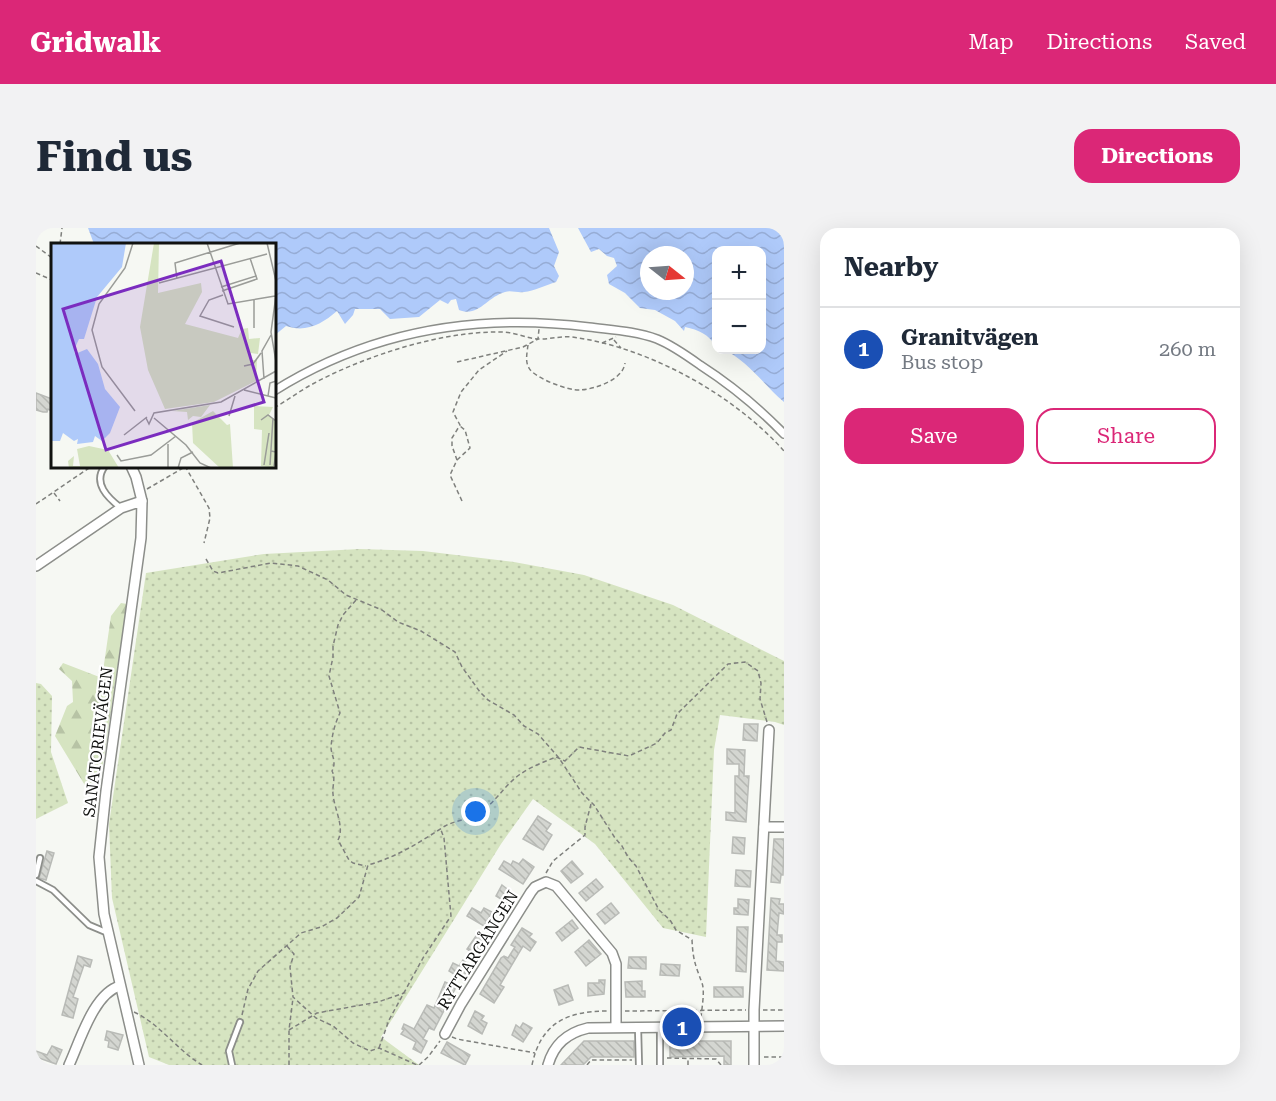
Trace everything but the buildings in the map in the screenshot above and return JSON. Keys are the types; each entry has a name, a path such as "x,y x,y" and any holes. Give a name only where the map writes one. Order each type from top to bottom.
{"street":[{"path":"276,390 332,361 398,337 466,324 540,322 625,332 658,340 692,359 745,396 784,434"},
{"name":"SANATORIEVÄGEN","path":"132,468 141,497 141,538 100,844 102,899 139,1065"},
{"path":"36,566 141,497"},
{"path":"754,1061 754,1010 769,730"},
{"path":"764,827 784,827"},
{"path":"550,882 556,886 612,953 616,964 616,1027"},
{"name":"RYTTARGÅNGEN","path":"445,1034 531,892 541,883 550,882"},
{"path":"69,1065 100,1000 108,991 120,986"},
{"path":"549,1065 556,1048 571,1033 588,1028 784,1026"}],"lane":[{"path":"104,468 100,476 102,486 109,498 121,508"},
{"path":"36,875 40,858"},
{"path":"36,881 53,890 89,925 108,933"},
{"path":"232,1065 229,1051 240,1022"},
{"path":"638,1027 639,1063"},
{"path":"660,1027 660,1065"}],"path":[{"path":"60,243 62,228"},
{"path":"36,246 51,257"},
{"path":"36,273 51,280"},
{"path":"538,339 540,322"},
{"path":"605,329 621,348"},
{"path":"601,343 625,332"},
{"path":"276,407 307,387 339,371 410,345 457,336 492,333 512,333 538,339 568,337 621,348 677,372 719,396 754,422 784,451"},
{"path":"457,362 507,351 528,345 538,339"},
{"path":"528,345 527,366 531,372 546,381 574,390 582,390 612,381 624,369 625,363"},
{"path":"462,501 450,475 462,453 470,447 465,430 453,412 461,392 479,370 507,351"},
{"path":"457,460 452,438 460,425"},
{"path":"36,504 89,468"},
{"path":"141,497 184,468"},
{"path":"186,468 209,508 210,518 204,543"},
{"path":"54,492 60,501"},
{"path":"206,559 213,571 218,573 271,563 298,566 328,580 338,590 382,610 398,622 421,632 455,652 462,667 480,693 538,734 559,758 636,866 659,910 670,920 676,930 692,940 697,976 702,984 702,1027"},
{"path":"357,599 338,624 329,676 340,713 335,722 330,749 335,759 332,771 334,774 333,796 341,832 338,840 353,863 368,867 411,849 458,820 478,814 518,776 556,757 565,761 579,747 629,756 657,743 664,733 671,730 677,714 728,664 745,662 758,671 761,683 760,699 769,730"},
{"path":"550,882 546,872 553,861 585,835 591,803"},
{"path":"379,1048 389,1020 423,958 451,915 446,849 441,830"},
{"path":"240,1022 248,989 258,971 301,933 321,927 337,918 358,897 368,867"},
{"path":"287,946 294,954 290,967 293,997 289,1030 290,1065"},
{"path":"289,1030 313,1016 333,1009 378,1002 405,993"},
{"path":"293,997 313,1016 333,1026 353,1043 370,1051 379,1048 418,1065 428,1057 445,1034 457,1040 535,1053"},
{"path":"125,1007 151,1021 186,1054 202,1065"},
{"path":"532,1065 541,1040 549,1030 569,1016 588,1011 784,1010"},
{"path":"754,1061 784,1057"},
{"path":"660,1058 716,1059 721,1065"},
{"path":"687,1065 688,1058"},
{"path":"586,1065 591,1060 639,1063"}],"green space":[{"path":"360,549 423,551 514,562 584,575 673,605 784,661 784,725 720,715 714,750 706,937 663,928 595,844 533,799 501,844 381,1037 419,1065 169,1065 149,1057 112,898 109,824 146,573 264,554"},
{"path":"121,603 127,604 98,796 89,792 55,736 67,706 73,702 72,681 59,669 63,663 102,678 111,616"},
{"path":"36,683 41,684 52,696 51,752 68,803 36,819"}],"water":[{"path":"88,228 549,228 559,252 554,266 559,276 556,282 532,290 507,291 472,311 459,310 456,299 451,300 448,304 440,300 419,317 390,319 380,309 355,309 345,324 337,311 326,320 313,326 293,328 286,326 276,334 276,243 94,243"},
{"path":"578,228 784,228 784,402 748,366 732,354 766,354 766,246 712,246 712,341 699,331 685,327 684,331 675,321 655,310 640,308 625,293 609,284 607,275 617,266 614,258 607,256 599,249 591,252"}],"place":[{"name":"Granitvägen","path":"682,1027"}]}
